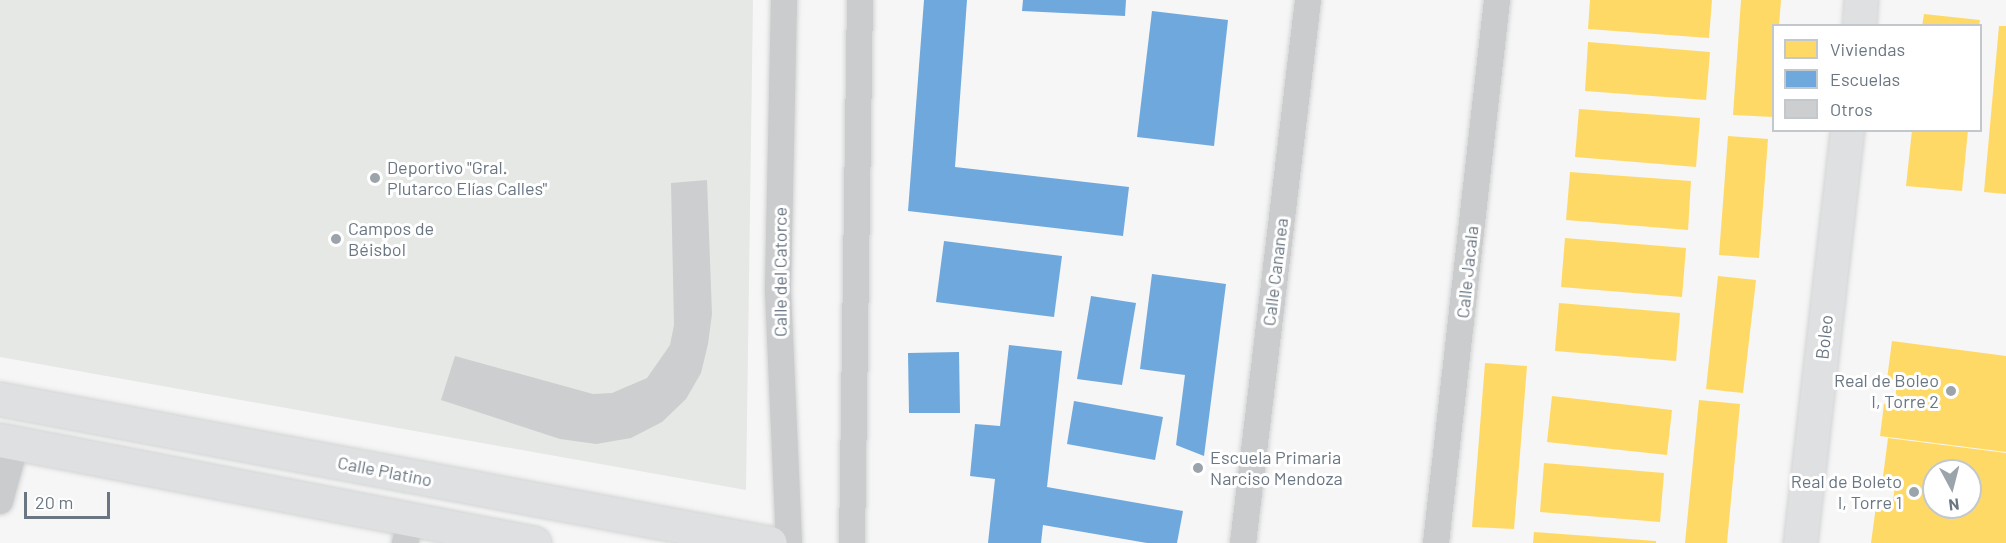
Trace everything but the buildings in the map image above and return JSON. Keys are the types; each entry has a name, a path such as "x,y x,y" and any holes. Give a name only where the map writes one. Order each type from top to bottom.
{"street":[{"name":"Calle del Catorce","path":"784,0 777,291 789,543"},
{"path":"852,543 860,0"},
{"name":"Calle Cananea","path":"1243,543 1308,0"},
{"name":"Calle Jacala","path":"1436,543 1497,0"},
{"path":"1858,24 1861,0"},
{"name":"Boleo","path":"1800,543 1847,132"},
{"name":"Calle Platino","path":"0,399 770,543"},
{"path":"0,501 8,441 408,531 534,543"}],"shaded area":[{"name":"Campos de Béisbol","path":"0,0 753,0 746,490 0,357"}],"place":[{"name":"Deportivo \"Gral. Plutarco Elías Calles\"","path":"375,178"},
{"name":"Campos de Béisbol","path":"336,239"},
{"name":"Real de Boleo I, Torre 2","path":"1951,391"},
{"name":"Escuela Primaria Narciso Mendoza","path":"1198,468"},
{"name":"Real de Boleto I, Torre 1","path":"1914,492"}]}
